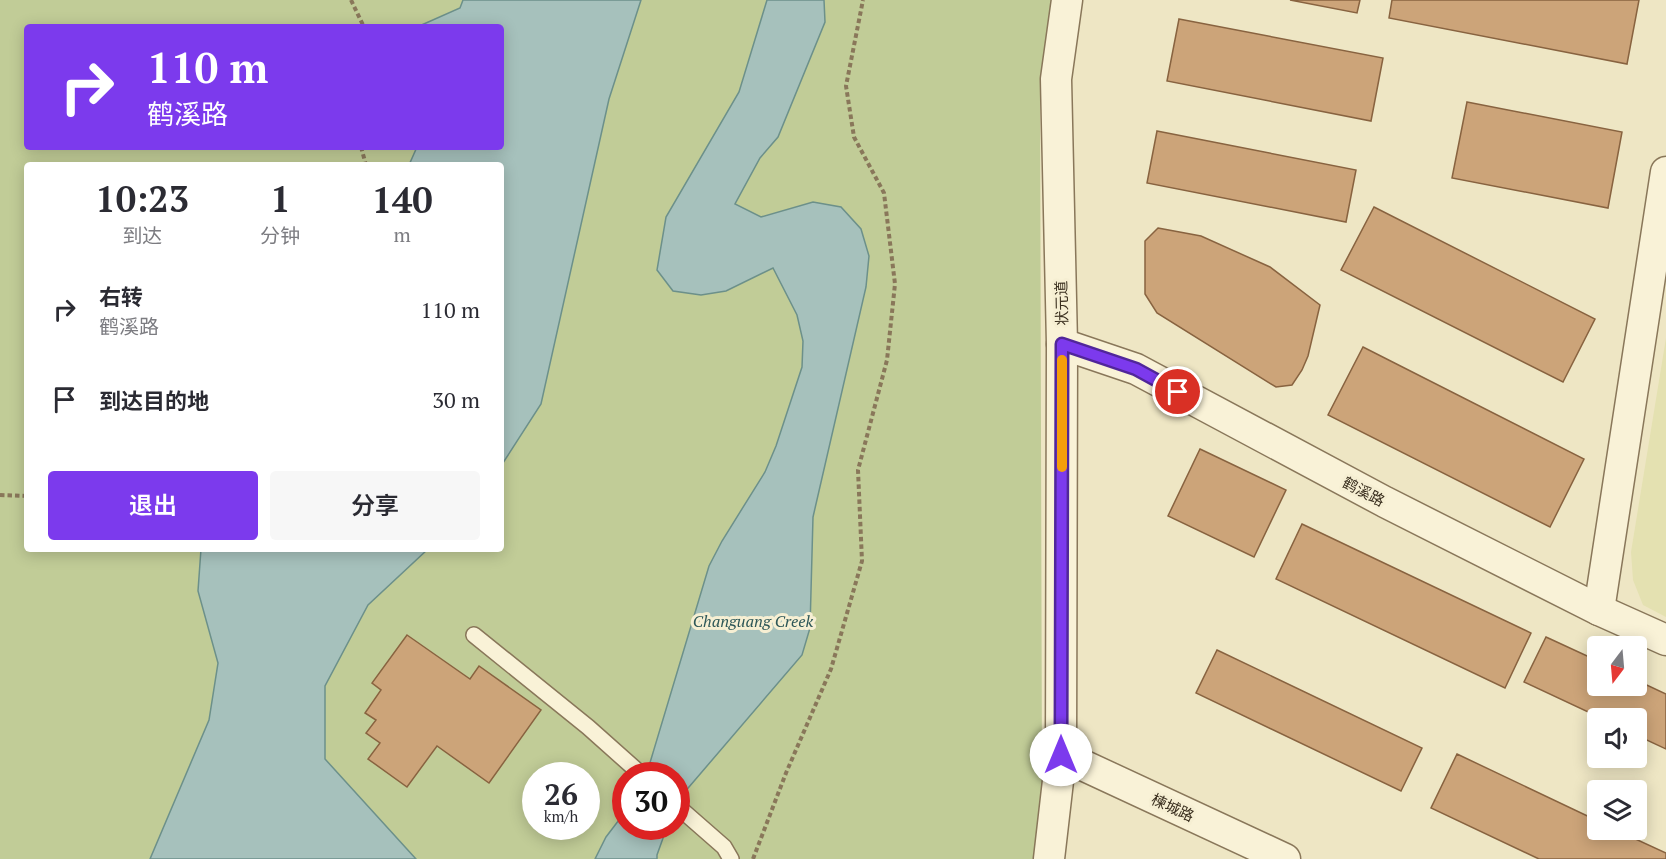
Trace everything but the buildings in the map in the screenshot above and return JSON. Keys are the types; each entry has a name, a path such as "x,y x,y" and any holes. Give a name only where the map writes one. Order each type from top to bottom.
{"street":[{"name":"状元道","path":"1049,859 1061,755 1062,344 1056,79 1067,0"},
{"path":"1599,610 1666,172"},
{"name":"鹤溪路","path":"1062,344 1136,369 1385,502 1599,610 1666,640"},
{"name":"楝城路","path":"1061,755 1285,859"}],"lane":[{"path":"474,635 627,762"},
{"path":"690,817 724,847 731,859"}],"path":[{"path":"351,0 363,24"},
{"path":"753,859 786,773 831,669 862,561 858,470 887,360 895,284 884,193 854,137 846,86 863,0"},
{"path":"0,495 24,496"}],"shaded area":[{"path":"1666,338 1666,617 1643,605 1633,580 1631,552"}],"green space":[{"path":"0,0 1053,0 1040,79 1042,790 1037,859 0,859"}],"water":[{"path":"463,0 641,0 609,99 541,404 504,461 504,162 410,162 416,150 504,150 504,24 424,24 460,8"},
{"name":"Changuang Creek","path":"767,0 824,0 825,22 778,137 760,158 735,204 761,217 813,202 841,207 861,229 869,256 866,287 813,517 810,628 802,655 690,786 690,762 650,762 709,566 765,472 802,367 803,341 797,315 773,268 726,291 701,295 673,291 657,270 666,217 739,92"},
{"path":"201,552 425,552 368,605 325,686 325,759 416,859 150,859 209,720 218,663 198,591"},
{"path":"612,829 612,840 662,840 657,859 595,859"}],"slow traffic":[{"path":"1062,360 1062,467"}],"route":[{"path":"1061,755 1062,344 1136,369 1178,392"}]}
